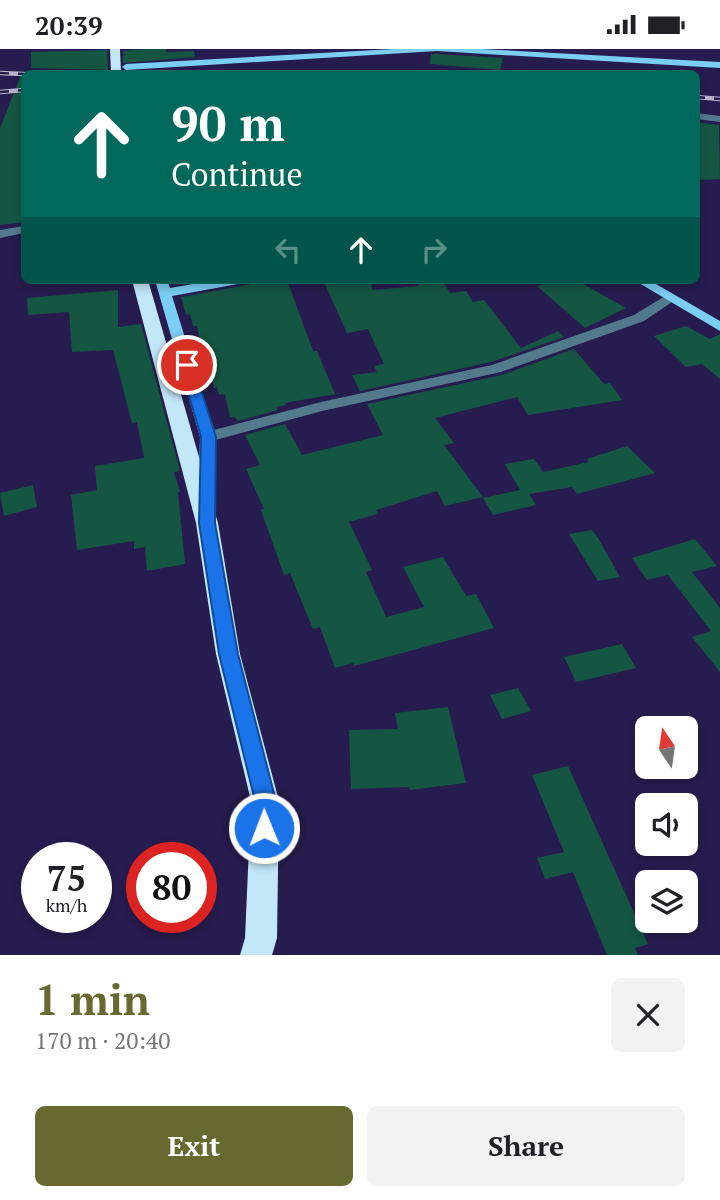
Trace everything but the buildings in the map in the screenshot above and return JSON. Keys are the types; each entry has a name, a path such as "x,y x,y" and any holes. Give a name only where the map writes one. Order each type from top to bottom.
{"highway":[{"path":"115,49 116,70"},
{"path":"141,284 207,523 228,654 265,801 261,938 256,955"}],"main road":[{"path":"124,49 126,70 437,49 541,51 720,65"},
{"path":"195,284 163,287 208,437 207,523"},
{"path":"647,284 720,327"}],"street":[{"path":"700,116 720,118"},
{"path":"0,234 21,230"},
{"path":"208,437 321,407 496,369 639,318 670,297"}],"railway":[{"path":"0,73 21,74"},
{"path":"0,92 21,90"},
{"path":"700,97 720,99"}],"route":[{"path":"187,365 208,437 207,523 228,654 265,801 264,828"}]}
